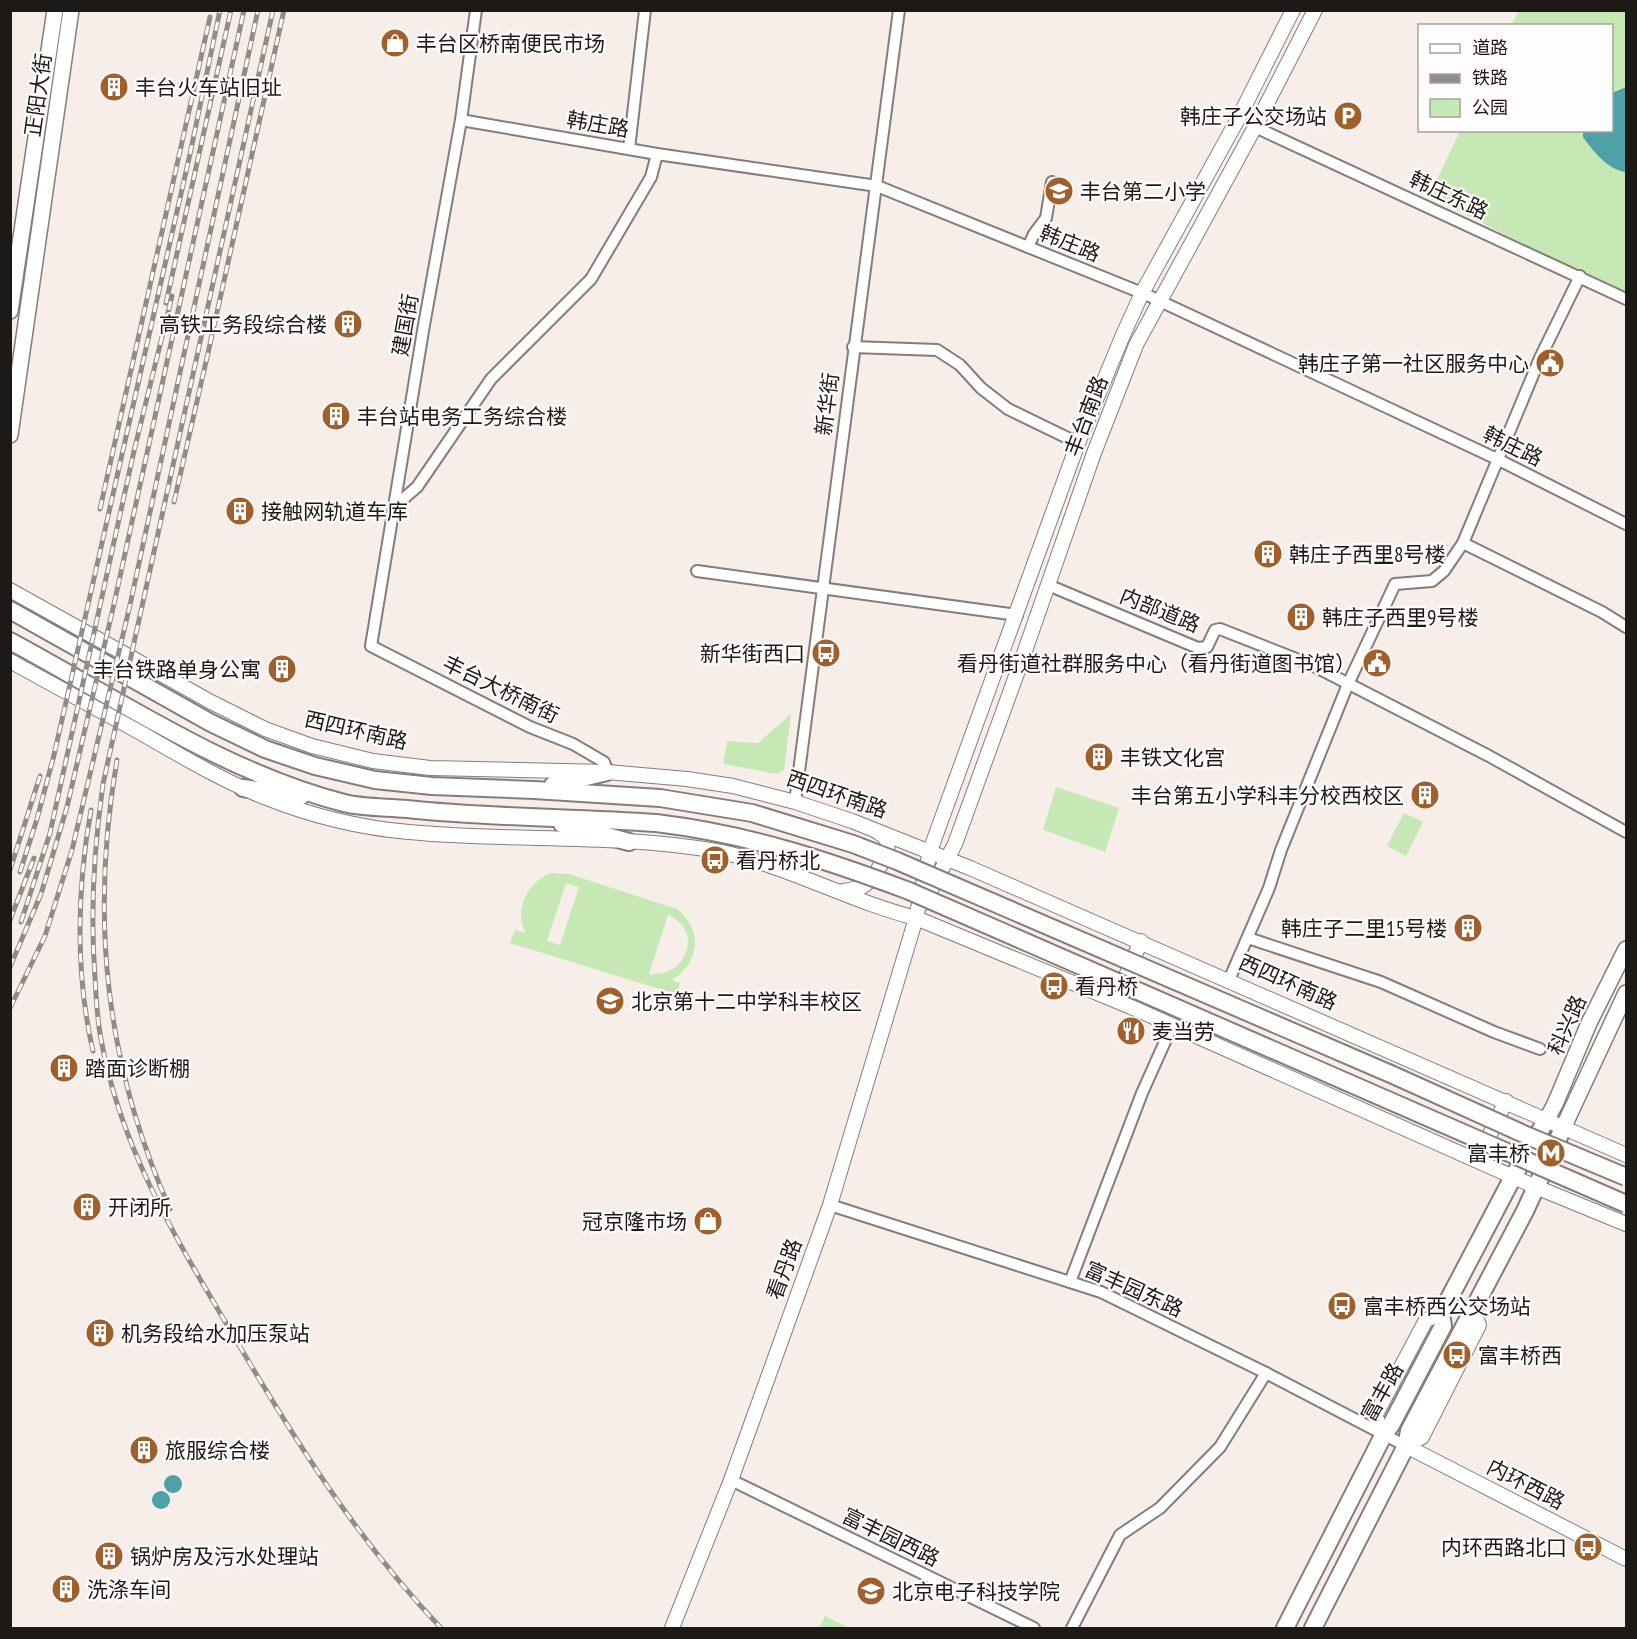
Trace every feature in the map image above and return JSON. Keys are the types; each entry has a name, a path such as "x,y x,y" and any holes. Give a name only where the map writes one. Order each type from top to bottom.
{"main road":[{"name":"正阳大街","path":"10,311 15,249 55,10"},
{"name":"正阳大街","path":"10,435 70,10"},
{"name":"西四环南路","path":"10,610 211,723 265,749 315,766 375,780 432,786 660,798 752,813 853,844 1393,1075 1626,1178"},
{"path":"10,641 234,762 297,788 347,803"},
{"path":"534,790 607,772"},
{"path":"243,788 347,803 469,816 580,818 691,827 763,842 835,863 909,891 1626,1204"},
{"path":"534,817 629,842"},
{"name":"科兴路","path":"1547,1119 1556,1104 1589,1023 1626,949"},
{"name":"科兴路","path":"1564,1126 1626,993"},
{"name":"富丰路","path":"1285,1629 1384,1434 1391,1425 1443,1326 1441,1314 1547,1119"},
{"name":"富丰路","path":"1312,1629 1406,1446 1409,1431 1536,1187 1564,1126"}],"street":[{"name":"建国街","path":"371,646 424,325 461,120 476,10"},
{"path":"629,149 645,10"},
{"name":"新华街","path":"795,802 853,346 877,186 899,10"},
{"name":"丰台南路","path":"916,918 930,851 1078,443 1142,293 1239,117 1293,10"},
{"name":"丰台南路","path":"916,918 955,844 1102,432 1136,345 1315,10"},
{"name":"韩庄路","path":"461,120 657,154 877,186 1142,293 1497,459 1626,524"},
{"name":"韩庄东路","path":"1254,127 1626,298"},
{"path":"395,506 417,487 491,379 591,279 651,177 657,154"},
{"path":"1028,247 1046,218 1052,182"},
{"path":"15,249 36,252"},
{"path":"1228,980 1269,888 1281,850 1348,684 1395,584 1432,581 1444,571 1463,543 1540,357 1580,276"},
{"path":"853,346 937,350 960,365 981,388 1008,409 1078,443"},
{"path":"1463,543 1602,612 1626,627"},
{"path":"696,571 1017,615"},
{"name":"内部道路","path":"1048,585 1198,648 1207,647 1215,630 1220,629 1309,664 1348,684"},
{"name":"西四环南路","path":"10,590 211,702 265,729 312,746 373,761 430,768 607,772 698,780 733,786 795,802 930,851 1141,941 1626,1155"},
{"name":"丰台大桥南街","path":"371,646 530,727 573,744 604,762 607,772"},
{"path":"10,661 243,788 282,804 330,818 408,832 669,844 718,851 841,891 893,912 916,918 1116,1001 1536,1187 1626,1224"},
{"path":"1348,684 1489,756 1626,832"},
{"path":"841,891 867,884 879,868 888,848 884,836 874,830"},
{"name":"看丹路","path":"672,1629 731,1480 830,1205 916,918"},
{"path":"1248,938 1381,982 1494,1032 1540,1049"},
{"path":"1116,1001 1141,941"},
{"path":"1070,1282 1142,1093 1172,1026"},
{"path":"1477,1160 1506,1101"},
{"name":"富丰园东路","path":"830,1205 1101,1292 1266,1373 1406,1446"},
{"path":"1072,1629 1120,1535 1160,1508 1220,1447 1266,1373"},
{"name":"内环西路","path":"1406,1446 1626,1559"},
{"name":"富丰园西路","path":"731,1480 1034,1629"}],"green space":[{"path":"1519,11 1626,11 1626,296 1429,196 1460,132 1613,132 1613,24 1512,24"},
{"path":"791,714 784,770 777,774 723,764 727,741 758,743"},
{"path":"1056,787 1119,808 1105,852 1043,830"},
{"path":"1404,813 1423,822 1406,856 1387,846"},
{"path":"552,873 569,874 677,909 691,926 695,946 688,965 672,980 680,983 676,994 510,943 515,930 526,933 522,924 522,906 530,889 543,877","holes":["566,883 579,887 560,945 547,941","668,915 679,922 686,932 688,942 686,952 673,969 649,974"]},
{"path":"825,1616 849,1628 819,1628"}],"water":[{"path":"1626,87 1626,172 1613,168 1591,148 1583,137 1583,132 1613,132 1613,93"},
{"path":"173,1475 179,1478 182,1484 179,1490 173,1493 167,1490 164,1484 167,1478"},
{"path":"161,1491 167,1494 170,1500 167,1506 161,1509 155,1506 152,1500 155,1494"}],"railway":[{"path":"20,872 54,755 190,154 220,10"},
{"path":"166,303 231,10"},
{"path":"10,967 41,894 67,807 114,604 244,10"},
{"path":"10,1008 45,936 72,850 130,605 258,10"},
{"path":"273,10 103,784 97,832 93,904 98,1016 110,1079 122,1118 154,1193 192,1265 256,1374 329,1488 382,1560 441,1628"},
{"path":"174,502 284,10"},
{"path":"100,509 210,17"},
{"path":"21,922 50,833 134,451 172,296"},
{"path":"117,760 109,818 105,876 105,933 109,989 130,1099 148,1154 170,1209"},
{"path":"10,870 40,776"},
{"path":"91,810 83,870 80,930 83,991 93,1051"},
{"path":"10,920 34,858"}],"place":[{"name":"丰台区桥南便民市场","path":"395,43"},
{"name":"丰台火车站旧址","path":"114,87"},
{"name":"韩庄子公交场站","path":"1348,116"},
{"name":"丰台第二小学","path":"1059,191"},
{"name":"高铁工务段综合楼","path":"348,324"},
{"name":"韩庄子第一社区服务中心","path":"1550,363"},
{"name":"丰台站电务工务综合楼","path":"336,416"},
{"name":"接触网轨道车库","path":"240,511"},
{"name":"韩庄子西里8号楼","path":"1268,554"},
{"name":"韩庄子西里9号楼","path":"1301,617"},
{"name":"新华街西口","path":"826,653"},
{"name":"看丹街道社群服务中心（看丹街道图书馆）","path":"1377,663"},
{"name":"丰台铁路单身公寓","path":"282,669"},
{"name":"丰铁文化宫","path":"1099,757"},
{"name":"丰台第五小学科丰分校西校区","path":"1425,795"},
{"name":"看丹桥北","path":"715,860"},
{"name":"韩庄子二里15号楼","path":"1468,928"},
{"name":"看丹桥","path":"1054,986"},
{"name":"北京第十二中学科丰校区","path":"610,1001"},
{"name":"麦当劳","path":"1131,1031"},
{"name":"踏面诊断棚","path":"64,1068"},
{"name":"富丰桥","path":"1551,1153"},
{"name":"开闭所","path":"87,1207"},
{"name":"冠京隆市场","path":"708,1221"},
{"name":"富丰桥西公交场站","path":"1342,1306"},
{"name":"机务段给水加压泵站","path":"100,1333"},
{"name":"富丰桥西","path":"1457,1355"},
{"name":"旅服综合楼","path":"144,1450"},
{"name":"内环西路北口","path":"1588,1547"},
{"name":"锅炉房及污水处理站","path":"109,1556"},
{"name":"洗涤车间","path":"66,1589"},
{"name":"北京电子科技学院","path":"871,1591"}]}
